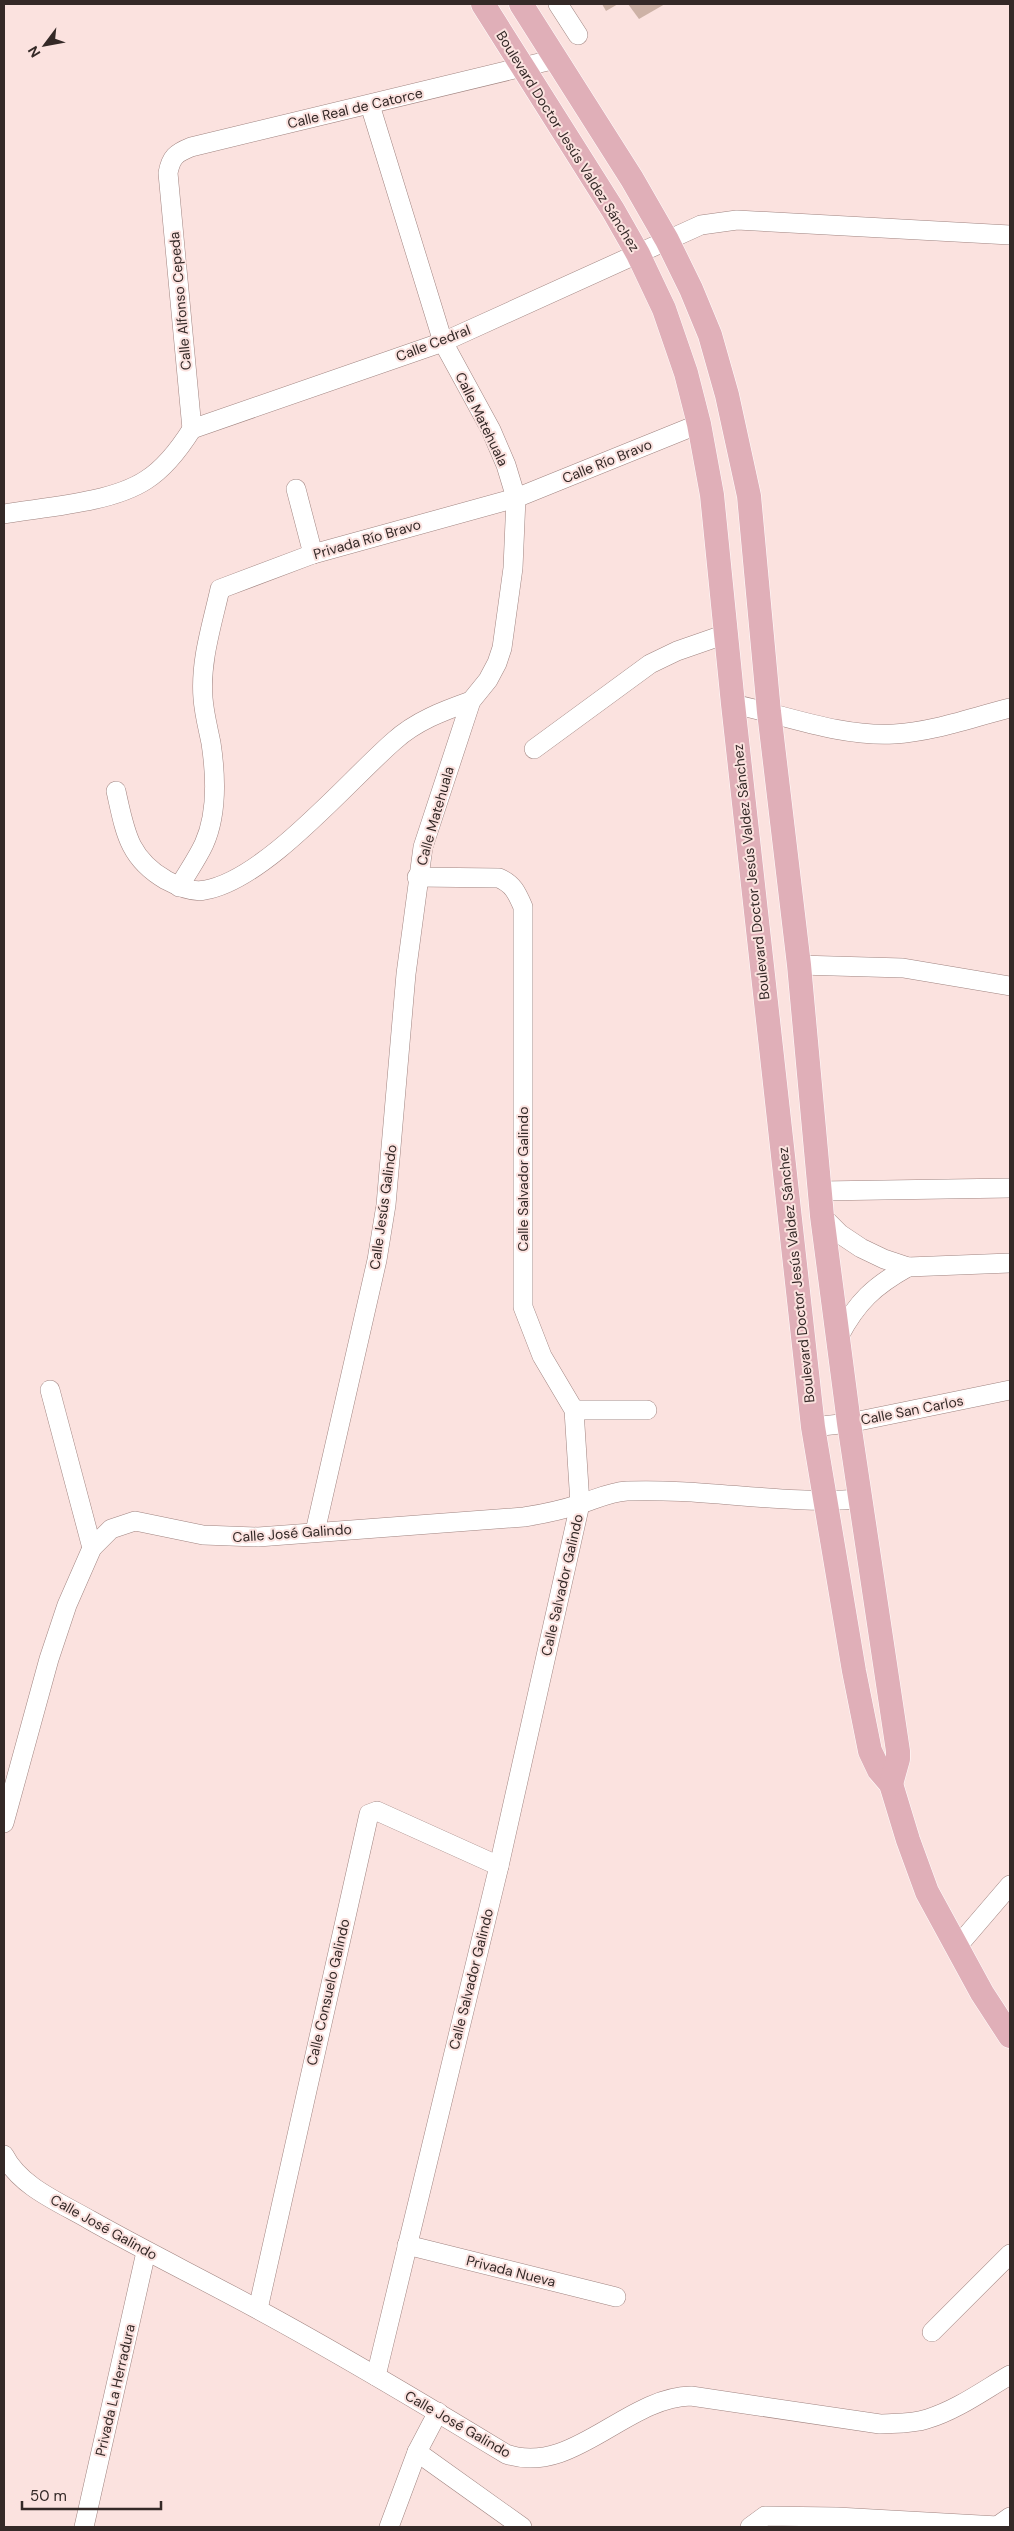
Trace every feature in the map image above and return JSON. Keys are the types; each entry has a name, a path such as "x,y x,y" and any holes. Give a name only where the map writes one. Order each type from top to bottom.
{"main road":[{"name":"Boulevard Doctor Jesús Valdez Sánchez","path":"483,4 638,254 664,309 686,373 699,424 712,495 733,704 813,1427 824,1502 854,1671 870,1750 879,1770 892,1784 908,1840 927,1892 956,1948 1010,2036"},
{"name":"Boulevard Doctor Jesús Valdez Sánchez","path":"521,4 667,240 710,335 749,496 770,712 799,965 822,1216 849,1423 898,1750 898,1759 892,1784"}],"street":[{"path":"558,4 578,35"},
{"name":"Calle Real de Catorce","path":"168,173 170,160 177,153 191,147 556,59"},
{"name":"Calle Matehuala","path":"370,105 443,342 490,430 506,465 516,498 513,568 502,648 488,680 471,701 431,818 417,877"},
{"name":"Calle Alfonso Cepeda","path":"168,173 192,428"},
{"name":"Calle Cedral","path":"192,428 443,342 701,226 737,220 1010,235"},
{"name":"Calle Río Bravo","path":"516,498 699,424"},
{"path":"4,514 103,497 147,480 178,450 192,428"},
{"path":"296,488 313,554"},
{"name":"Privada Río Bravo","path":"179,887 204,845 215,801 211,745 202,698 202,677 204,654 220,589 313,554 516,498"},
{"path":"534,749 650,664 677,651 726,634"},
{"path":"116,791 126,836 138,858 154,873 179,887 204,891 230,882 264,861 331,802 395,740 429,716 471,701"},
{"path":"733,704 840,730 894,734 1010,708"},
{"name":"Calle Salvador Galindo","path":"376,2376 499,1866 580,1504 574,1410 542,1356 524,1308 523,907 516,891 507,882 498,878 417,877"},
{"name":"Calle Jesús Galindo","path":"315,1532 377,1260 386,1205 417,877"},
{"path":"799,965 903,968 1010,986"},
{"path":"820,1192 1010,1188"},
{"path":"822,1216 840,1234 861,1248 884,1259 908,1267 1010,1263"},
{"path":"839,1336 851,1314 866,1295 886,1279 908,1267"},
{"path":"50,1390 92,1548"},
{"name":"Calle San Carlos","path":"813,1427 849,1423 1010,1390"},
{"path":"574,1410 647,1410"},
{"name":"Calle José Galindo","path":"4,1822 49,1660 67,1605 92,1548 111,1529 135,1521 203,1535 234,1538 524,1517 626,1491 713,1492 824,1502 860,1499"},
{"name":"Calle Consuelo Galindo","path":"258,2309 369,1814 377,1811 499,1866"},
{"path":"956,1948 1010,1885"},
{"name":"Calle José Galindo","path":"4,2155 15,2172 35,2188 146,2252 258,2309 438,2412 506,2454 533,2460 567,2450 649,2406 675,2396 691,2396 880,2424 908,2423 927,2419 950,2410 1010,2375"},
{"name":"Privada Nueva","path":"407,2245 616,2297"},
{"name":"Privada La Herradura","path":"84,2527 146,2252"},
{"path":"932,2332 1010,2254"},
{"path":"389,2527 417,2452 438,2412"},
{"path":"417,2452 522,2527"},
{"path":"750,2527 765,2516 1001,2523"}],"building":[{"path":"602,4 618,4 606,11"},
{"path":"628,4 665,4 639,19"}]}
